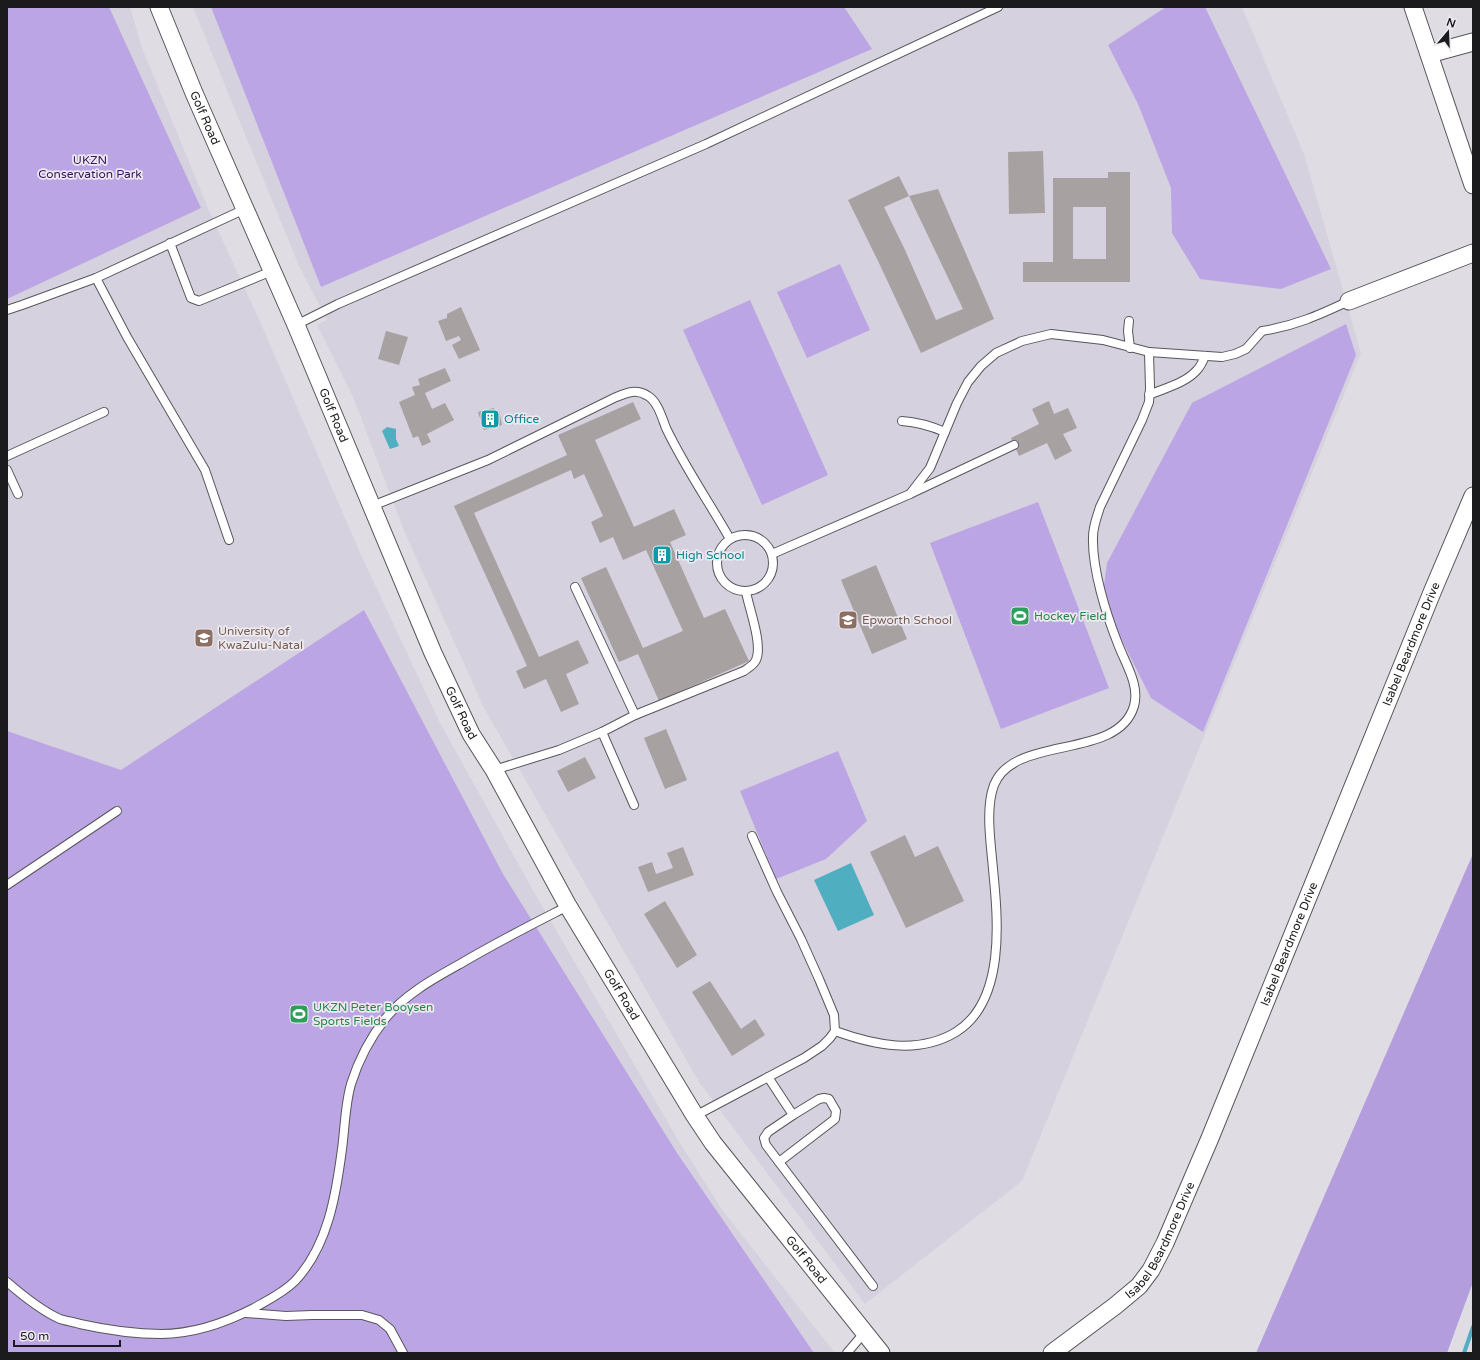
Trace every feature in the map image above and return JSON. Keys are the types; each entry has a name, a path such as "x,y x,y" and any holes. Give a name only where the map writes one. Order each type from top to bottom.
{"street":[{"name":"Golf Road","path":"159,7 296,325 433,653 472,734 494,770 568,906 695,1116 713,1143 881,1353"},
{"path":"1413,7 1473,185"},
{"path":"1429,54 1473,42"},
{"path":"1348,301 1473,253"},
{"name":"Isabel Beardmore Drive","path":"1052,1353 1115,1306 1138,1286 1151,1270 1210,1138 1433,590 1473,496"}],"lane":[{"path":"296,325 338,304 706,144 998,7"},
{"path":"8,311 96,278 245,209"},
{"path":"170,243 191,298 194,301 198,302 272,271"},
{"path":"96,278 127,337 205,470 229,540"},
{"path":"910,494 930,468 968,382 981,366 996,353 1022,341 1051,334 1103,340 1149,352 1222,357 1235,354 1246,349 1262,331 1283,328 1312,318 1348,301"},
{"path":"1129,321 1128,331 1130,348"},
{"path":"835,1031 860,1040 880,1044 902,1046 924,1044 946,1038 961,1029 978,1011 991,982 997,931 990,838 990,805 994,785 1002,771 1024,757 1079,744 1111,733 1121,727 1130,715 1134,705 1135,691 1132,678 1109,620 1097,576 1093,550 1093,535 1095,522 1100,507 1142,420 1149,402 1149,352"},
{"path":"1149,395 1192,375 1198,370 1205,356"},
{"path":"372,506 488,460 614,398 630,391 638,391 650,397 657,407 674,445 730,539"},
{"path":"7,456 104,412"},
{"path":"902,421 916,422 945,432"},
{"path":"772,554 910,494 1014,445"},
{"path":"7,470 18,494"},
{"path":"740,536 750,536 759,539 767,545 772,554 772,571 769,579 762,586 746,592 736,590 728,586 722,580 718,571 717,562 719,553 730,539 740,536"},
{"path":"575,587 635,715"},
{"path":"494,770 559,750 602,732 635,715 744,670 753,664 757,659 756,630 746,592"},
{"path":"602,732 634,805"},
{"path":"7,885 117,811"},
{"path":"695,1116 804,1058 822,1046 835,1031 834,1015 819,979 752,836"},
{"path":"7,1282 23,1296 61,1319 99,1328 136,1334 176,1334 219,1324 245,1313 276,1296 294,1281 312,1258 325,1231 334,1194 342,1150 345,1116 351,1085 361,1059 372,1038 385,1019 406,998 446,972 505,938 568,906"},
{"path":"768,1077 793,1115"},
{"path":"779,1162 835,1119 836,1111 829,1099 820,1099 793,1115 768,1132 764,1138 766,1145 873,1286"},
{"path":"245,1313 286,1316 362,1315 379,1320 390,1329 403,1353"},
{"path":"847,1353 864,1333"}],"shaded area":[{"name":"UKZN Peter Booysen Sports Fields","path":"7,7 130,7 142,48 210,213 258,317 361,555 439,721 534,892 681,1145 723,1211 835,1353 7,1353"},
{"name":"Epworth School","path":"193,7 1242,7 1304,154 1361,353 1022,1181 865,1304 699,1082 484,708 405,533 353,397 317,325 327,320 299,266"},
{"path":"1472,856 1473,1282 1447,1353 1256,1353"}],"green space":[{"name":"UKZN Conservation Park","path":"7,7 109,7 201,208 7,299"},
{"path":"211,7 844,7 872,49 321,287"},
{"path":"1166,7 1205,7 1331,269 1281,289 1200,279 1172,233 1171,188 1138,104 1108,45"},
{"path":"840,264 870,330 807,358 777,292"},
{"path":"750,300 828,475 762,505 683,330"},
{"path":"1346,324 1356,355 1203,732 1151,698 1102,601 1107,563 1192,403"},
{"name":"Hockey Field","path":"1038,502 1109,688 1001,729 930,543"},
{"name":"UKZN Peter Booysen Sports Fields","path":"364,610 503,874 677,1153 814,1353 7,1353 7,731 121,770"},
{"path":"838,751 867,821 826,859 776,879 740,791"}],"water":[{"path":"387,427 396,429 396,439 399,446 390,449 382,431"},
{"path":"851,863 874,915 838,931 814,880"}],"building":[{"path":"1043,151 1045,213 1009,214 1008,152"},
{"path":"1108,172 1130,172 1130,282 1023,282 1023,262 1053,262 1053,178 1108,178","holes":["1073,207 1106,207 1106,259 1073,259"]},
{"path":"899,176 909,196 938,189 994,319 921,353 848,200","holes":["909,196 963,309 936,320 884,207"]},
{"path":"461,307 480,350 459,359 452,345 461,340 459,336 446,341 438,321 447,318 447,314"},
{"path":"386,331 408,337 399,365 378,359"},
{"path":"445,368 451,381 425,393 432,409 445,403 454,420 427,434 431,442 422,446 418,436 413,438 399,402 415,395 412,387 420,385 418,379"},
{"path":"1049,401 1054,414 1068,408 1077,428 1063,434 1072,451 1055,460 1047,443 1019,456 1011,438 1039,424 1032,409"},
{"name":"High School","path":"633,402 641,419 595,440 634,527 674,509 686,535 670,542 704,618 725,609 749,661 659,701 638,654 619,662 581,578 606,567 643,648 683,631 646,550 623,560 613,537 600,543 591,522 603,516 584,474 574,479 571,470 474,513 539,657 578,640 589,663 566,674 579,704 561,712 546,679 524,689 516,671 527,666 454,506 567,455 558,435"},
{"name":"Office","path":"494,408 495,412 499,411 502,425 484,430 478,412"},
{"path":"876,565 907,639 872,654 841,580"},
{"path":"666,729 687,780 665,789 644,738"},
{"path":"585,757 596,778 568,792 557,771"},
{"path":"905,835 915,857 938,846 964,901 906,928 870,852"},
{"path":"683,847 694,875 648,892 638,867 652,862 656,874 673,868 667,853"},
{"path":"665,901 697,955 677,968 644,914"},
{"path":"710,981 741,1029 755,1019 765,1035 732,1056 692,992"}],"waterway":[{"path":"1464,1353 1473,1327"}],"place":[{"name":"Office","path":"490,419"},
{"name":"High School","path":"662,555"},
{"name":"Hockey Field","path":"1020,616"},
{"name":"Epworth School","path":"848,620"},
{"name":"University of KwaZulu-Natal","path":"204,638"},
{"name":"UKZN Peter Booysen Sports Fields","path":"299,1014"}]}
